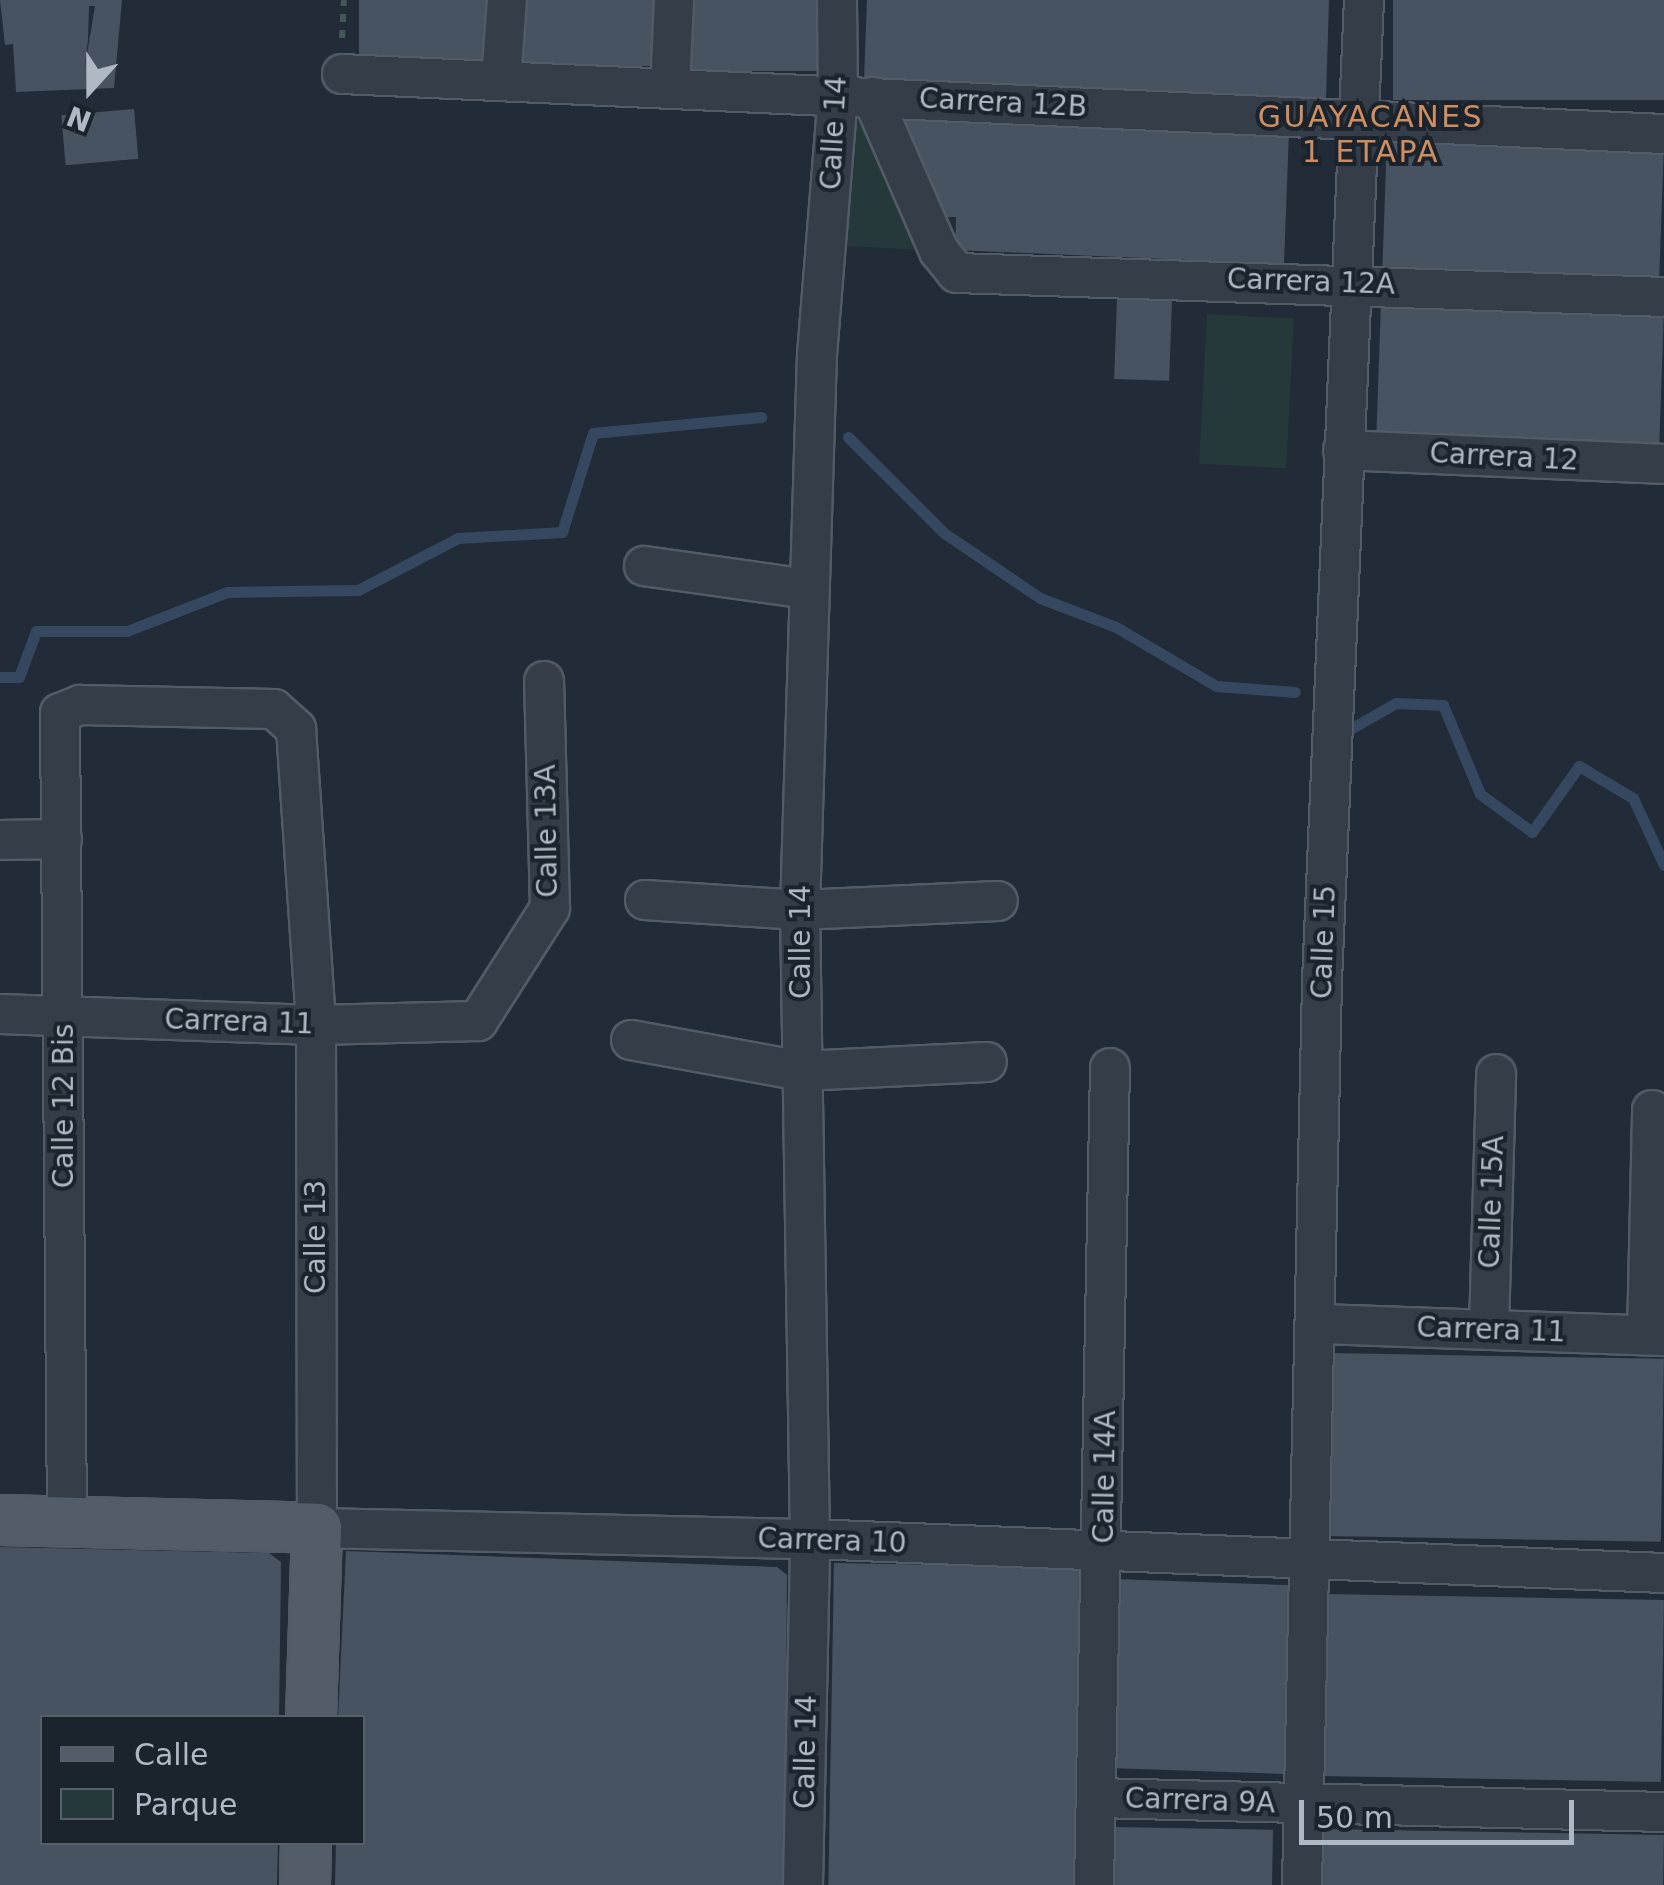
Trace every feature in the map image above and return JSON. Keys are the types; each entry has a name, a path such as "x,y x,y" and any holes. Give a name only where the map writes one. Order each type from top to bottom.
{"main road":[{"name":"Carrera 10","path":"0,1520 317,1528"},
{"name":"Calle 13","path":"310,1715 317,1528"},
{"path":"305,1885 306,1845"}],"street":[{"path":"501,81 507,0"},
{"path":"670,89 674,0"},
{"name":"Calle 14","path":"804,1885 810,1539 800,910 808,589 855,96 837,0"},
{"name":"Calle 15","path":"1302,1885 1313,1559 1322,981 1364,0"},
{"name":"Carrera 12B","path":"342,74 1664,134"},
{"name":"Carrera 12A","path":"855,96 940,252 957,273 1349,282 1664,297"},
{"name":"Carrera 12","path":"1343,450 1664,464"},
{"path":"644,566 808,589"},
{"name":"Calle 13A","path":"478,1021 550,908 544,681"},
{"name":"Calle 13","path":"80,706 274,709 296,729 316,1025 317,1528"},
{"name":"Calle 12 Bis","path":"67,1521 60,713 80,706"},
{"path":"0,840 62,839"},
{"path":"644,900 800,910 998,901"},
{"name":"Carrera 11","path":"0,1014 316,1025 478,1021"},
{"path":"631,1040 802,1071 987,1062"},
{"name":"Calle 14A","path":"1094,1885 1104,1551 1110,1068"},
{"name":"Calle 15A","path":"1489,1329 1496,1074"},
{"path":"1652,1110 1655,1336"},
{"name":"Carrera 11","path":"1318,1324 1655,1336"},
{"name":"Carrera 10","path":"317,1528 810,1539 1664,1573"},
{"name":"Carrera 9A","path":"1096,1798 1664,1812"}],"green space":[{"path":"852,120 869,122 926,250 845,246"},
{"path":"1207,314 1294,319 1286,468 1199,464"}],"building":[{"path":"0,0 122,0 114,88 16,92 13,44 5,45","holes":["89,6 95,6 84,72"]},
{"path":"359,0 491,0 491,59 359,59"},
{"path":"524,0 656,0 656,66 524,66"},
{"path":"691,0 823,0 823,71 691,71"},
{"path":"867,0 1329,0 1326,98 864,80"},
{"path":"1393,0 1664,0 1664,100 1393,100"},
{"path":"134,109 138,159 66,165 61,115"},
{"path":"902,116 1289,131 1284,264 955,250 956,217 934,217 901,148"},
{"path":"1387,137 1664,147 1659,279 1382,269"},
{"path":"1117,298 1172,300 1169,381 1114,379"},
{"path":"1381,303 1664,313 1659,445 1376,435"},
{"path":"1329,1353 1664,1359 1661,1542 1326,1536"},
{"path":"0,1547 269,1553 281,1562 279,1715 40,1715 40,1845 278,1845 277,1885 0,1885"},
{"path":"346,1551 777,1567 787,1575 785,1885 335,1885 336,1845 365,1845 365,1715 338,1715"},
{"path":"834,1563 1081,1567 1075,1885 828,1885"},
{"path":"1115,1579 1291,1585 1284,1774 1108,1768"},
{"path":"1323,1594 1664,1600 1661,1782 1320,1776"},
{"path":"1113,1827 1273,1830 1272,1885 1112,1885"},
{"path":"1322,1829 1664,1835 1663,1885 1321,1885"}],"waterway":[{"path":"0,677 19,677 36,631 127,631 227,592 358,590 458,538 562,532 593,433 761,417"},
{"path":"848,437 944,533 1040,598 1116,627 1216,686 1295,692"},
{"path":"1352,728 1396,703 1443,705 1480,794 1532,832 1579,766 1633,798 1664,865"}],"district":[{"name":"GUAYACANES 1 ETAPA","path":"1371,134"}]}
